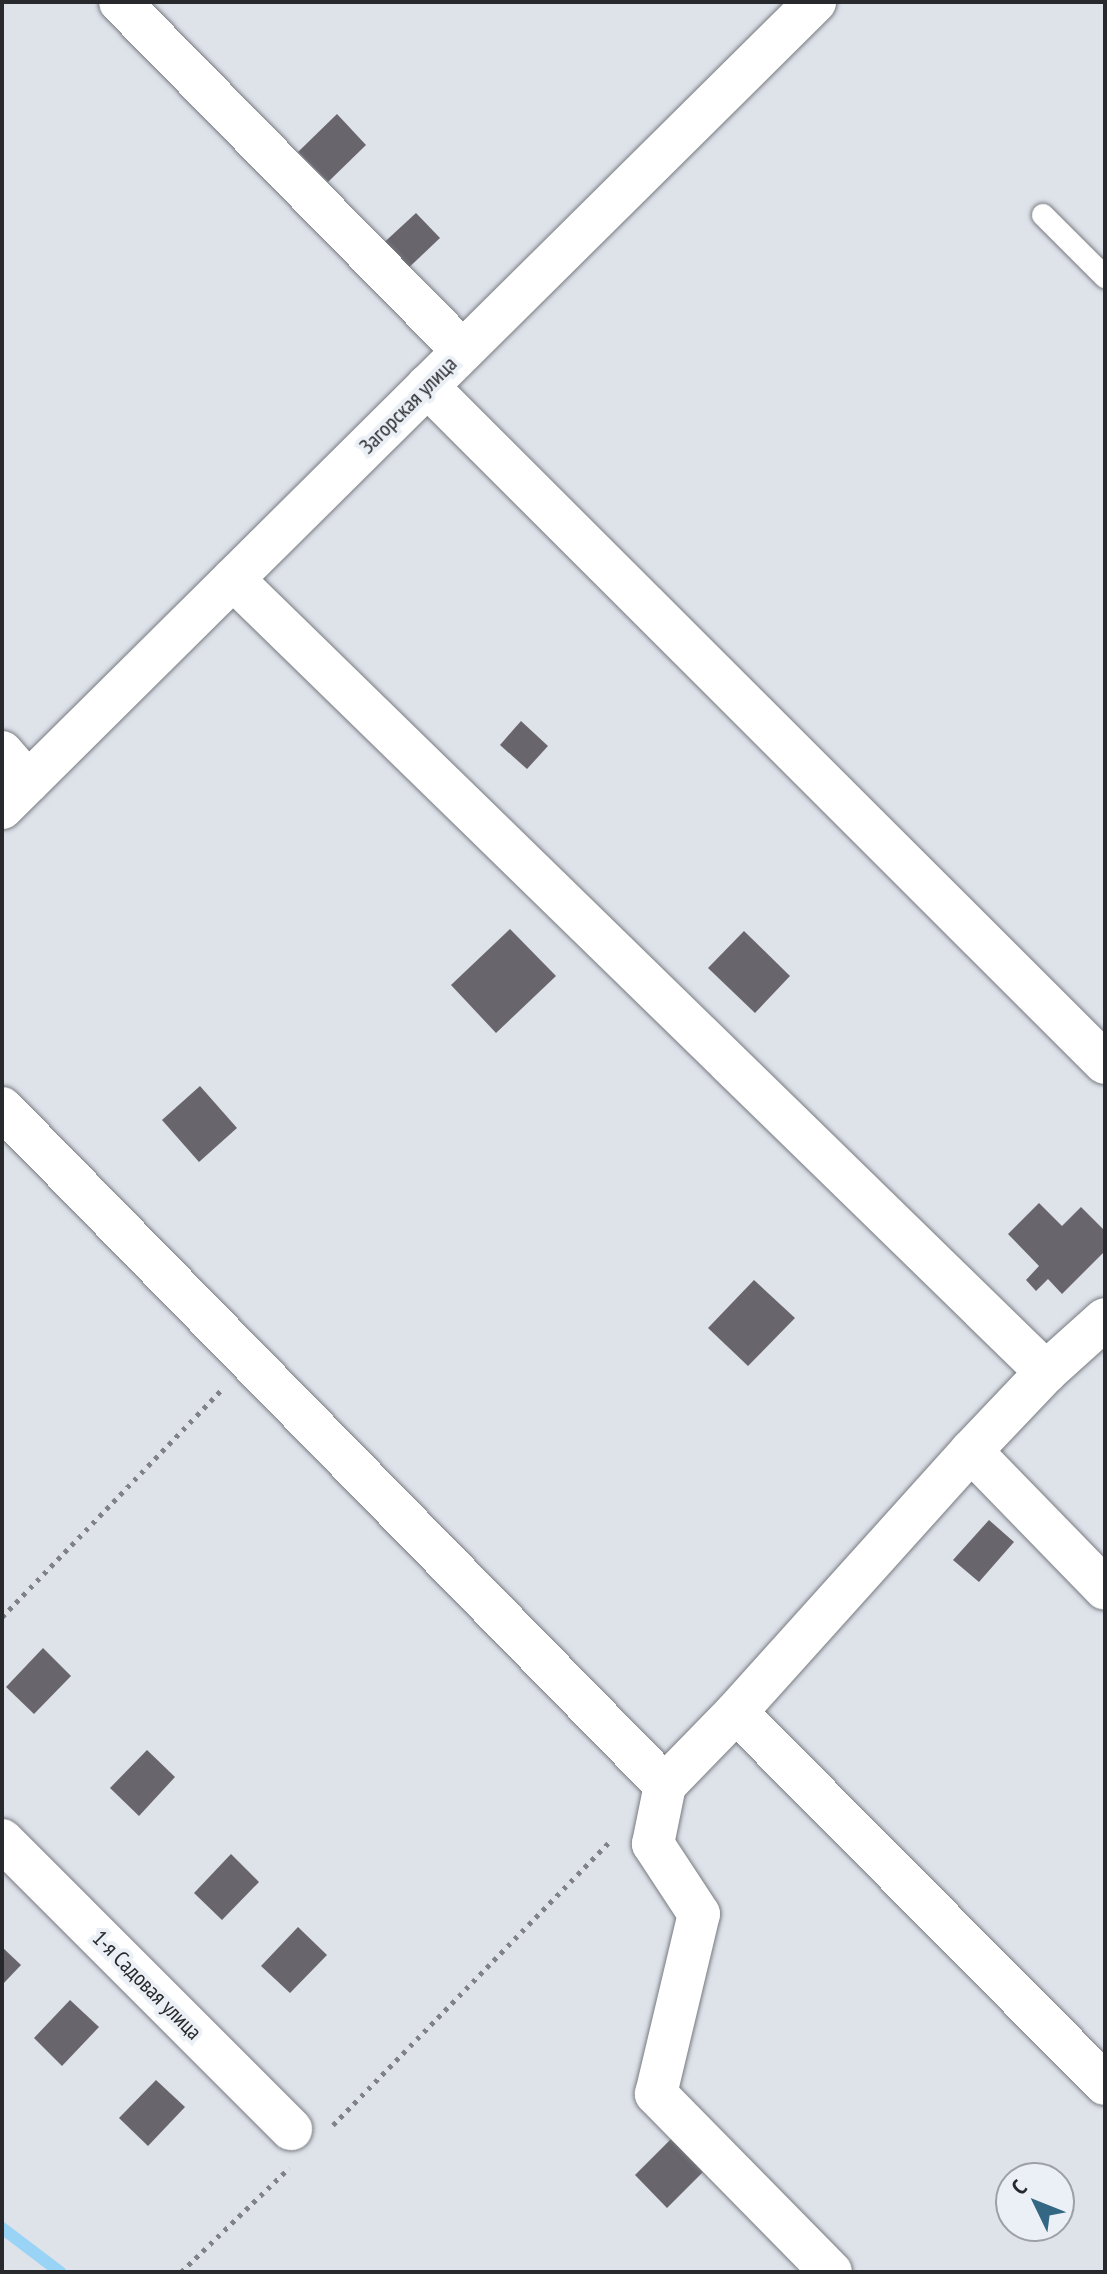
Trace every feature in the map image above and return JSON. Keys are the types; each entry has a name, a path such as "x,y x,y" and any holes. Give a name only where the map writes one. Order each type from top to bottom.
{"street":[{"path":"120,2 463,351"},
{"name":"Загорская улица","path":"11,781 233,579 815,2"},
{"path":"427,386 1105,1063"},
{"path":"233,579 1046,1372"},
{"path":"2,1108 665,1785"},
{"path":"831,2272 656,2094 699,1914 653,1844 665,1785 736,1712 971,1451 1046,1372 1105,1319"},
{"path":"971,1451 1105,1589"},
{"path":"736,1712 1105,2084"},
{"name":"1-я Садовая улица","path":"2,1840 307,2138"}],"lane":[{"path":"1043,215 1105,277"}],"path":[{"path":"2,1617 249,1361"},
{"path":"181,2272 307,2138 621,1830"}],"building":[{"path":"337,114 366,145 328,182 298,152"},
{"path":"416,213 440,238 401,275 377,249"},
{"path":"521,721 548,746 527,769 500,745"},
{"path":"510,929 556,976 496,1033 451,985"},
{"path":"744,931 790,976 755,1013 708,968"},
{"path":"200,1086 237,1128 199,1162 162,1120"},
{"path":"1039,1203 1062,1226 1081,1207 1105,1231 1105,1251 1062,1294 1048,1279 1036,1291 1026,1280 1039,1266 1008,1234"},
{"path":"754,1280 795,1318 748,1366 708,1328"},
{"path":"989,1520 1014,1542 979,1582 953,1560"},
{"path":"43,1648 71,1676 34,1714 6,1687"},
{"path":"147,1750 175,1777 139,1816 110,1788"},
{"path":"231,1854 259,1882 222,1920 194,1893"},
{"path":"298,1927 327,1955 290,1993 261,1966"},
{"path":"2,1947 21,1965 2,1985"},
{"path":"70,2000 99,2027 62,2066 34,2038"},
{"path":"156,2080 185,2107 148,2146 119,2118"},
{"path":"671,2139 703,2172 667,2208 635,2175"}],"waterway":[{"path":"2,2228 60,2272"}]}
